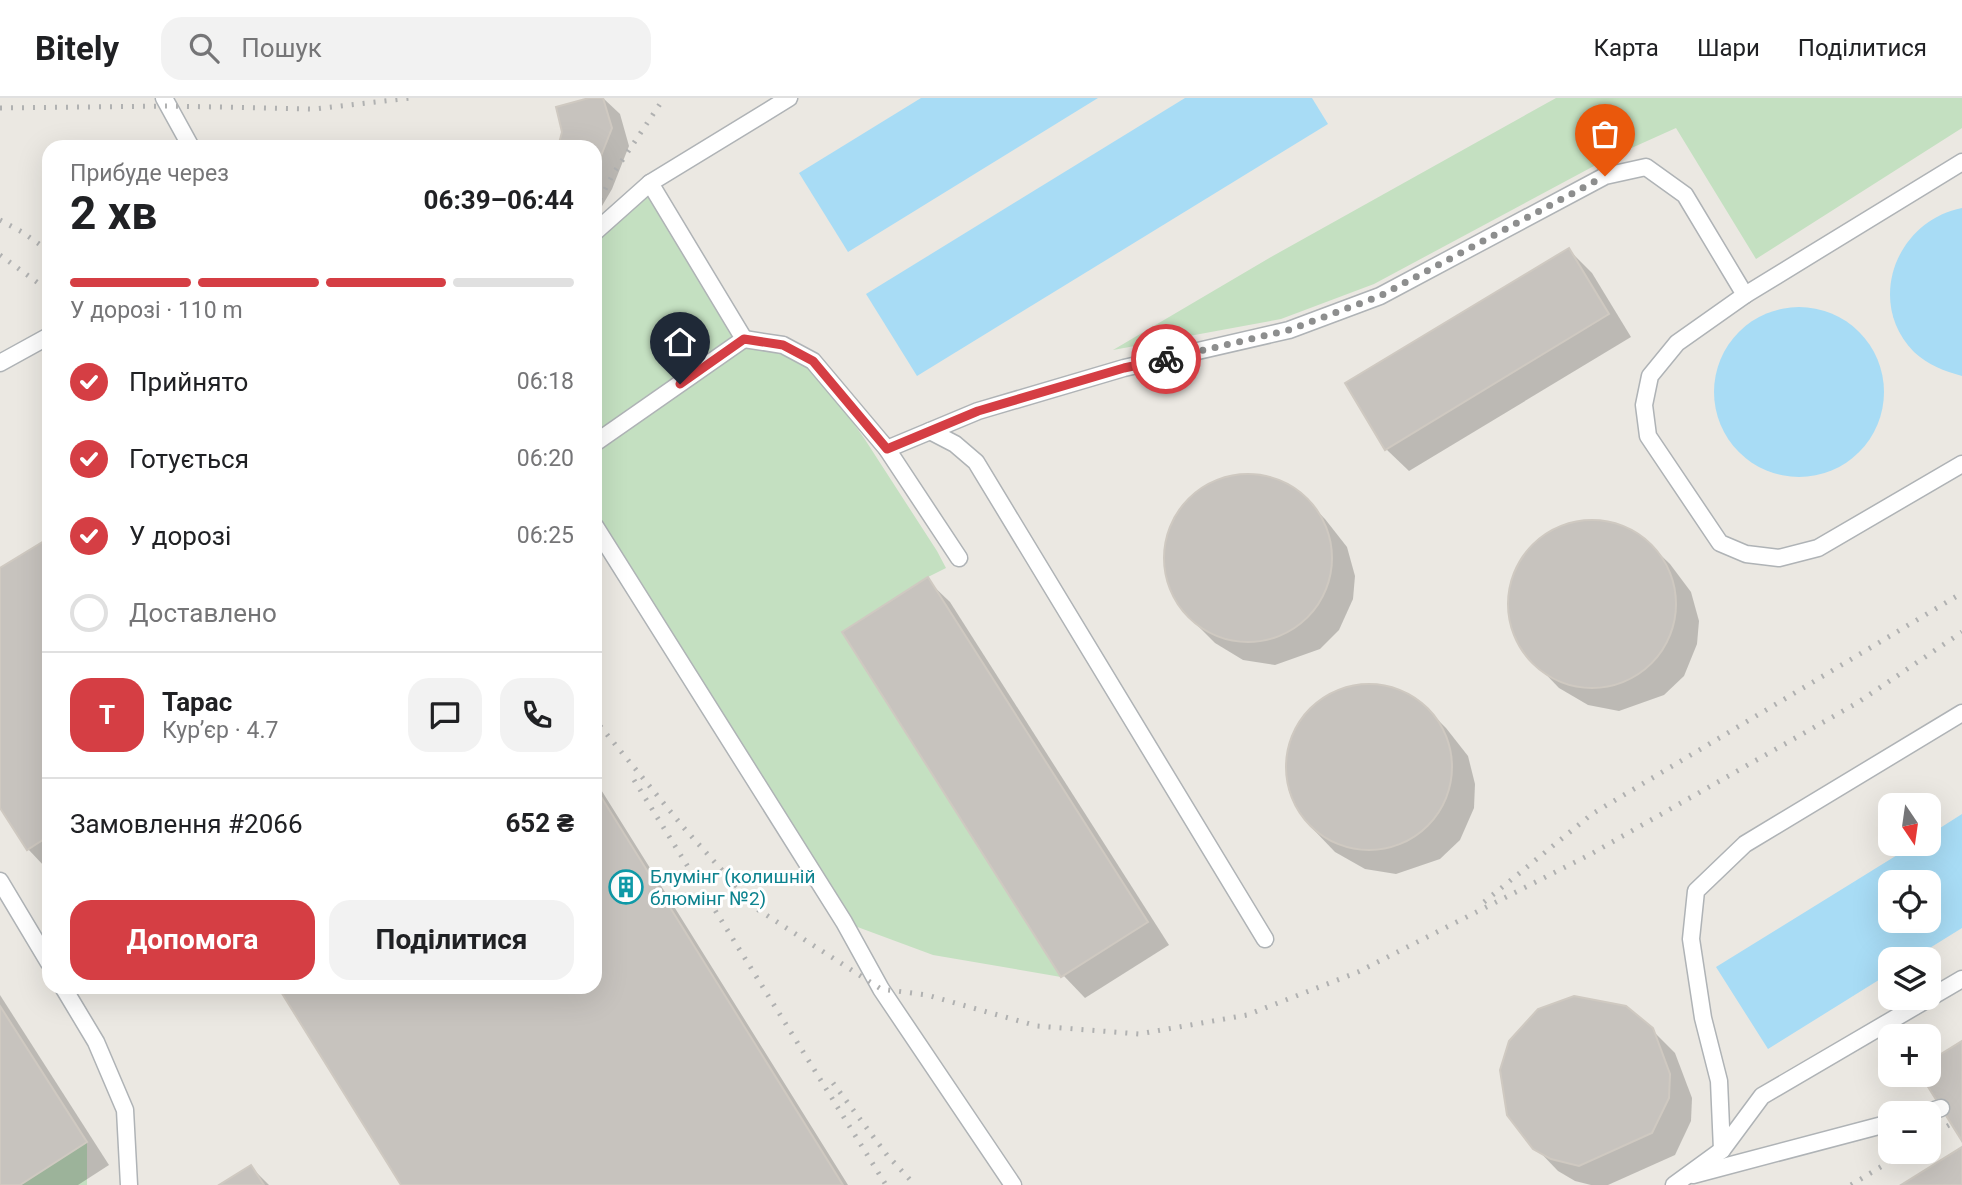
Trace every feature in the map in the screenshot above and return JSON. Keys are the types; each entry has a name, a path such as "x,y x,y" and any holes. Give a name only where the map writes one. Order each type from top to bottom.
{"lane":[{"path":"164,98 187,140"},
{"path":"602,226 650,183 789,98"},
{"path":"1962,162 1745,295 1677,343 1650,376 1644,405 1648,436 1720,543 1745,554 1779,558 1818,548 1962,464"},
{"path":"887,449 978,411 1124,368 1289,330 1380,296 1605,176 1646,167 1685,195 1745,295"},
{"path":"650,183 744,339"},
{"path":"602,438 744,339 783,345 813,361 887,449 959,558"},
{"path":"0,363 42,340"},
{"path":"930,431 955,444 976,462 1265,939"},
{"path":"602,537 844,922 881,989 1013,1185"},
{"path":"1722,1150 1719,1081 1703,1018 1691,939 1696,891 1745,844 1962,713"},
{"path":"0,881 42,951"},
{"path":"1679,1181 1722,1150 1762,1096 1962,979"},
{"path":"67,994 96,1042 125,1110 129,1185"},
{"path":"1679,1181 1878,1126"}],"green space":[{"path":"1556,98 1962,98 1962,128 1756,259 1676,128 1607,159 1374,284 1281,319 1113,350 1271,257"},
{"path":"650,183 744,339 805,356 864,438 937,551 946,568 842,632 1061,977 933,955 844,922 602,537 602,226"},
{"path":"87,1142 87,1185 20,1185"}],"water":[{"path":"921,98 1098,98 848,252 799,173"},
{"path":"1185,98 1312,98 1328,124 917,376 866,294"},
{"path":"1962,208 1962,376 1925,361 1914,352 1899,332 1892,310 1890,288 1895,266 1905,246 1920,229 1939,216"},
{"path":"1799,307 1832,313 1859,332 1878,359 1884,392 1878,425 1859,452 1832,471 1799,477 1766,471 1739,452 1720,425 1714,392 1720,359 1739,332 1766,313"},
{"path":"1962,814 1962,928 1931,947 1878,947 1878,980 1768,1049 1716,967 1896,856 1941,856 1941,827"}],"building":[{"path":"589,98 603,98 612,128 602,153 602,140 560,140 562,132 556,107"},
{"path":"1569,248 1609,314 1385,450 1345,383"},
{"path":"1248,474 1280,481 1307,499 1325,526 1332,558 1325,590 1307,617 1280,635 1248,642 1216,635 1189,617 1171,590 1164,558 1171,526 1189,499 1216,481"},
{"path":"1592,520 1624,527 1651,545 1669,572 1676,604 1669,636 1651,663 1624,681 1592,688 1560,681 1533,663 1515,636 1508,604 1515,572 1533,545 1560,527"},
{"path":"42,542 42,840 27,850 0,808 0,568"},
{"path":"928,577 1148,922 1061,977 842,632"},
{"path":"1369,684 1401,690 1428,708 1446,735 1452,767 1446,799 1428,826 1401,844 1369,850 1337,844 1310,826 1292,799 1286,767 1292,735 1310,708 1337,690"},
{"name":"Блумінг (колишній блюмінг №2)","path":"602,798 843,1185 401,1185 282,994 602,994"},
{"path":"1574,996 1626,1006 1653,1028 1670,1074 1669,1098 1652,1133 1579,1166 1551,1159 1533,1149 1507,1115 1500,1070 1509,1041 1538,1009"},
{"path":"0,1006 87,1142 20,1185 0,1185"},
{"path":"1962,1041 1962,1141 1941,1108 1941,1101 1937,1101 1928,1087 1941,1087 1941,1054"},
{"path":"1962,1147 1962,1185 1901,1185 1935,1164 1941,1164 1941,1160"},
{"path":"251,1165 264,1185 219,1185"}],"railway":[{"path":"0,108 168,106 314,109 410,98"},
{"path":"602,195 613,174 664,98"},
{"path":"0,220 42,246"},
{"path":"0,255 42,286"},
{"path":"1484,902 1592,814 1962,593"},
{"path":"602,728 684,828 757,909 881,989 927,995 1037,1026 1139,1034 1247,1015 1358,972 1591,854 1857,703 1962,632"},
{"path":"634,780 886,1185"},
{"path":"833,1083 887,1155 915,1185"},
{"path":"1941,1130 1951,1124"},
{"path":"1851,1185 1885,1164"}],"way so far":[{"path":"1166,359 1289,330 1380,296 1605,176"}],"place":[{"name":"Блумінг (колишній блюмінг №2)","path":"626,887"}],"route":[{"path":"680,384 744,339 783,345 813,361 887,449 978,411 1124,368 1166,359"}]}
